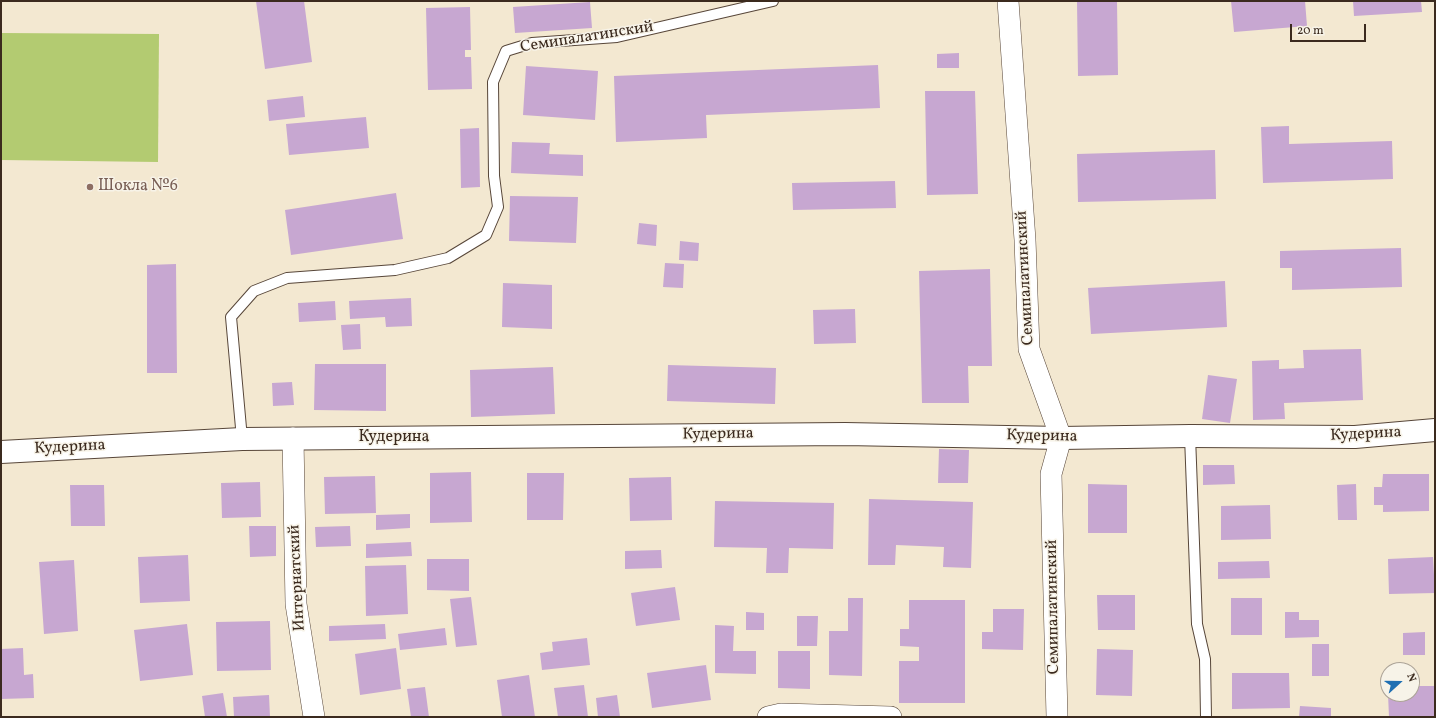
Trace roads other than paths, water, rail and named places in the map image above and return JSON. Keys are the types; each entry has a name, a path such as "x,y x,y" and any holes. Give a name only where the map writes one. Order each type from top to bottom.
{"street":[{"name":"Семипалатинский","path":"1008,1 1025,240 1028,349 1061,438 1050,474 1057,717"},
{"name":"Кудерина","path":"1,452 242,439 293,438 845,434 1061,438 1190,436 1355,437 1435,430"},
{"name":"Интернатский","path":"293,438 296,604 314,717"},
{"path":"768,717 781,714 892,717"}],"lane":[{"name":"Семипалатинский","path":"242,439 231,317 254,291 287,278 395,270 448,258 486,235 498,207 494,176 493,82 506,51 532,43 617,36 773,1"},
{"path":"1190,436 1197,624 1205,659 1206,717"}],"place":[{"name":"Шокла №6","path":"90,187"}]}
